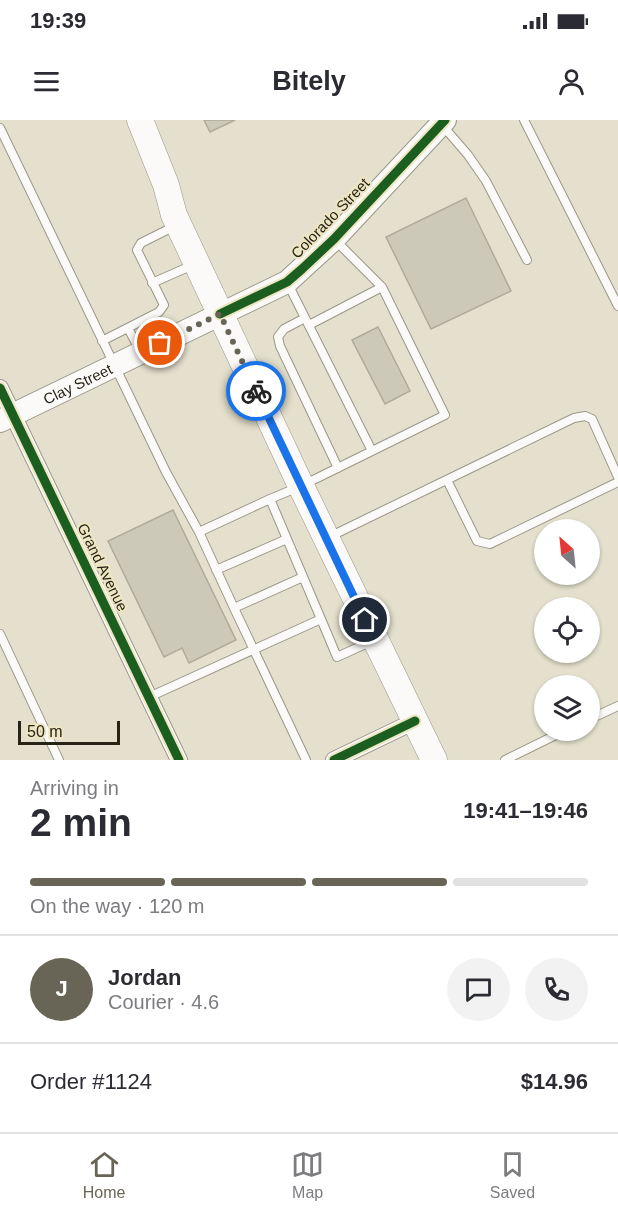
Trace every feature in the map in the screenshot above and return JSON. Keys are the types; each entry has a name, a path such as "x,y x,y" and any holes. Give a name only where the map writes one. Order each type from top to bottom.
{"main road":[{"path":"124,120 165,206 176,220"},
{"path":"140,120 166,185 176,220 301,486 434,760"}],"street":[{"name":"Colorado Street","path":"220,314 287,282 333,239 442,121"},
{"name":"Clay Street","path":"7,418 220,314"},
{"name":"Grand Avenue","path":"0,388 7,418 179,760"},
{"path":"334,760 415,721"}],"lane":[{"path":"524,120 618,306"},
{"path":"442,121 486,181 527,260"},
{"path":"0,128 166,472 199,532 306,760"},
{"path":"102,340 159,312 164,305 137,250 141,243 176,220"},
{"path":"199,532 301,486 444,416 382,287 333,239"},
{"path":"152,284 196,263"},
{"path":"287,282 372,451"},
{"path":"338,468 280,346 278,337 284,329 382,287"},
{"path":"128,328 140,353"},
{"path":"326,538 574,418 585,416 592,419 618,479 490,544 477,541 447,480"},
{"path":"270,499 337,657 375,640"},
{"path":"216,570 287,539"},
{"path":"234,608 303,577"},
{"path":"149,697 321,619"},
{"path":"0,634 59,760"},
{"path":"600,714 618,706"},
{"path":"505,760 544,741"}],"building":[{"path":"204,120 235,120 210,132"},
{"path":"466,198 511,291 431,329 386,237"},
{"path":"378,327 410,391 385,404 352,340"},
{"path":"173,510 236,640 189,663 182,648 164,657 108,541"}],"cycle path":[{"path":"220,314 287,282 334,239 445,120"},
{"path":"0,388 179,760"},
{"path":"334,760 415,721"}],"way so far":[{"path":"160,343 220,314 256,391"}],"route":[{"path":"256,391 365,620"}]}
